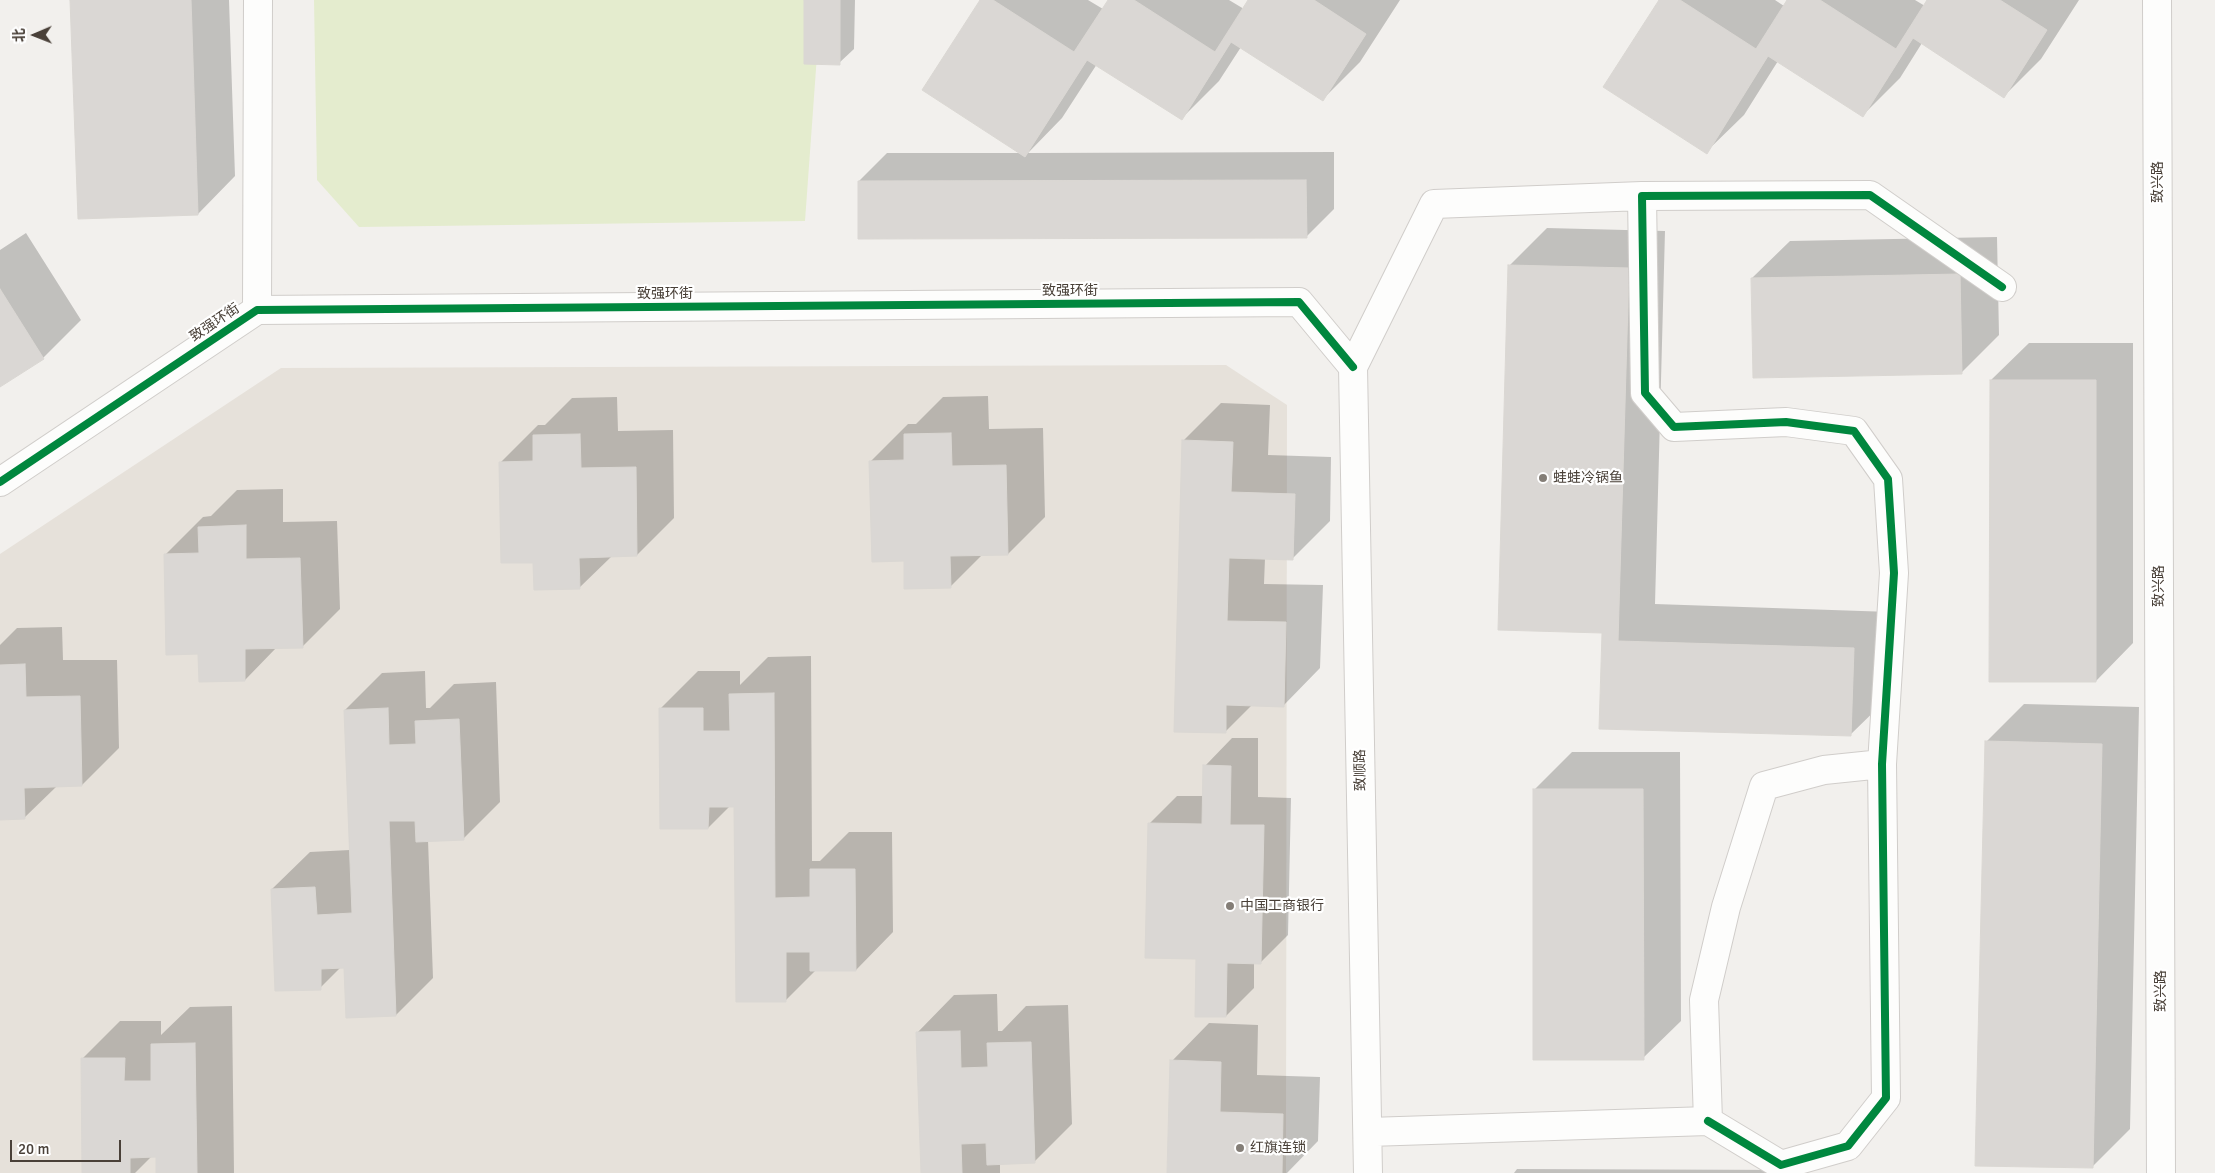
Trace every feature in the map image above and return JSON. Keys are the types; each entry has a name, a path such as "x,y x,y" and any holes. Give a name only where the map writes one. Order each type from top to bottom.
{"street":[{"path":"257,310 258,0"},
{"name":"致兴路","path":"2157,0 2161,1173"},
{"path":"1353,367 1434,204 1642,196 1870,195 2002,287"},
{"path":"1368,1132 1708,1121 1781,1165 1848,1146 1886,1098 1882,764 1894,573 1888,479 1854,431 1786,422 1674,427 1646,393 1642,196"},
{"name":"致强环街","path":"0,482 257,310 1299,302 1353,367"},
{"name":"致顺路","path":"1353,367 1368,1173"},
{"path":"1708,1121 1704,1000 1726,906 1764,786 1824,770 1882,764"}],"shaded area":[{"path":"1226,365 1287,405 1286,1173 0,1173 0,554 281,368"}],"green space":[{"path":"314,0 821,0 805,221 359,227 317,180"}],"building":[{"path":"70,0 191,0 198,215 78,219"},
{"path":"804,0 840,0 840,65 804,64"},
{"path":"980,0 993,0 1074,52 1108,0 1134,0 1215,52 1248,0 1314,0 1366,34 1323,101 1231,42 1182,120 1087,60 1025,157 922,90"},
{"path":"1659,0 1680,0 1756,49 1787,0 1820,0 1896,49 1927,0 2000,0 2047,30 2004,98 1913,38 1863,117 1768,56 1707,154 1603,87"},
{"path":"1306,180 1307,238 858,239 858,181"},
{"path":"1508,265 1629,268 1618,641 1854,648 1851,736 1599,729 1602,633 1498,630"},
{"path":"1960,274 1962,374 1753,378 1751,278"},
{"path":"0,289 44,359 0,387"},
{"path":"1990,380 2096,380 2096,682 1989,682"},
{"path":"951,433 952,466 1006,465 1008,555 950,556 951,588 904,589 904,561 872,562 869,461 904,460 904,434"},
{"path":"580,434 581,468 636,467 637,556 579,558 580,589 534,590 533,563 501,563 499,462 533,461 533,435"},
{"path":"1182,440 1233,442 1231,492 1295,494 1293,560 1229,558 1227,621 1286,622 1284,707 1226,705 1226,733 1174,732"},
{"path":"246,525 246,559 300,558 303,648 245,649 245,681 199,682 198,654 166,655 164,554 199,553 198,527"},
{"path":"25,664 26,697 80,696 82,786 24,788 25,819 0,820 0,665"},
{"path":"774,693 775,898 810,897 810,869 855,869 856,971 810,971 810,952 786,952 786,1002 736,1002 734,807 709,807 708,829 660,829 659,708 703,708 703,731 730,731 729,694"},
{"path":"388,708 389,745 416,744 415,721 459,719 464,840 416,842 415,821 389,821 396,1016 346,1018 344,968 321,969 321,990 275,991 271,889 315,887 317,915 352,913 344,710"},
{"path":"1985,741 2102,744 2093,1168 1975,1166"},
{"path":"1203,765 1231,766 1230,825 1264,825 1261,964 1227,963 1226,1017 1195,1017 1196,959 1145,958 1148,823 1202,824"},
{"path":"1533,789 1643,789 1644,1060 1533,1060"},
{"path":"960,1031 961,1068 988,1067 987,1043 1031,1042 1035,1163 987,1165 986,1143 961,1144 962,1173 921,1173 916,1032"},
{"path":"195,1043 197,1173 156,1173 156,1157 130,1158 130,1173 82,1173 81,1058 125,1058 124,1081 151,1081 151,1044"},
{"path":"1170,1060 1221,1062 1220,1112 1283,1114 1282,1173 1167,1173"}],"cycle path":[{"path":"1708,1121 1781,1165 1848,1146 1886,1098 1882,764 1894,573 1888,479 1854,431 1786,422 1674,427 1645,393 1642,196 1870,195 2002,287"},
{"path":"0,482 257,310 1299,302 1353,367"}],"place":[{"name":"蛙蛙冷锅鱼","path":"1543,478"},
{"name":"中国工商银行","path":"1230,906"},
{"name":"红旗连锁","path":"1240,1148"}]}
